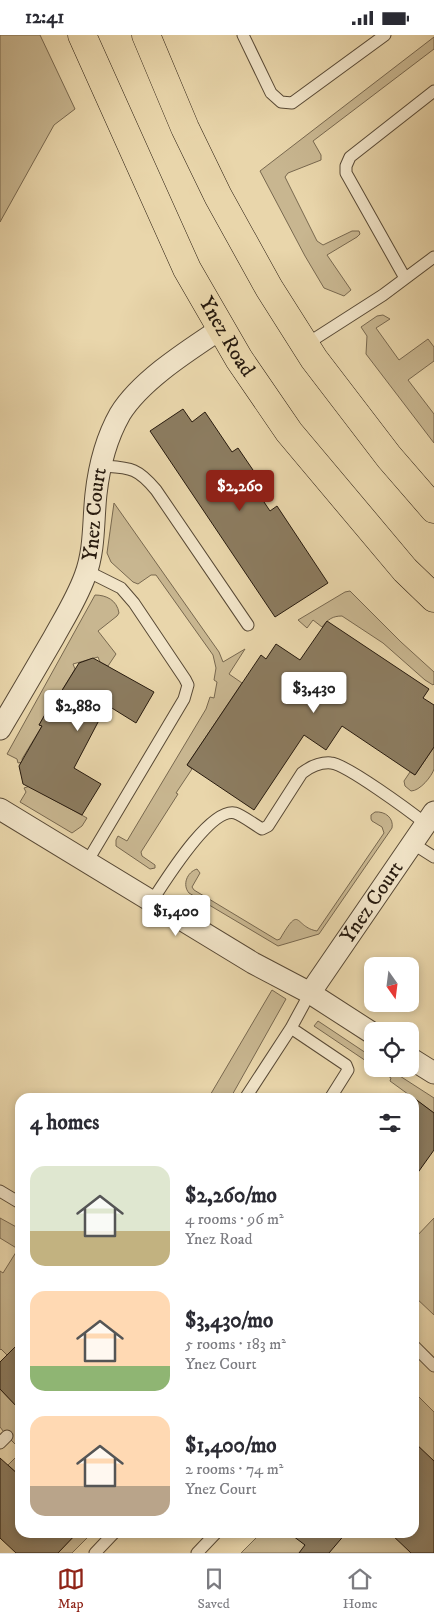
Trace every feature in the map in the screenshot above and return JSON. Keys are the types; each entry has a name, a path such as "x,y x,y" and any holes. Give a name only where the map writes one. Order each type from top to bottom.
{"main road":[{"name":"Ynez Road","path":"82,35 187,269 239,359 289,432 405,570 434,598"},
{"path":"146,35 185,128 218,196 269,288 314,359 389,457 434,509"}],"street":[{"name":"Ynez Court","path":"0,729 75,599 87,571 92,551 96,493 102,465 109,438 121,413 138,391 183,354 222,329"},
{"path":"0,809 253,963 310,993 364,1028"},
{"name":"Ynez Court","path":"310,993 430,818"},
{"path":"419,1063 434,1073"}],"lane":[{"path":"243,35 271,93 281,102 292,103 385,35"},
{"path":"405,278 346,173 346,166 350,157 434,91"},
{"path":"305,345 355,313 434,257"},
{"path":"102,465 132,469 145,477 248,625"},
{"path":"87,571 120,588 134,603 188,685 184,699 88,862"},
{"path":"152,901 187,849 206,827 227,813 235,813 262,829 268,826 302,773 320,764 332,763 347,770 430,818"},
{"path":"412,843 434,857"},
{"path":"249,1093 291,1028 310,993"},
{"path":"291,1028 346,1065 348,1070 334,1093"},
{"path":"0,1191 15,1200"},
{"path":"419,1351 434,1366"},
{"path":"95,1553 109,1538"},
{"path":"196,1553 211,1538"}],"shaded area":[{"path":"0,35 40,35 75,109 54,125 0,222"},
{"path":"434,37 434,49 313,141 321,155 321,160 288,173 285,177 317,241 323,245 352,231 359,231 360,234 357,237 327,255 351,290 344,296 324,288 260,171"},
{"path":"383,315 390,319 376,328 399,360 428,339 434,347 434,361 408,380 434,414 434,443 366,354 367,336 361,327 377,316"},
{"path":"114,503 219,652 223,662 245,649 229,674 242,683 187,765 192,769 141,852 142,856 155,865 155,868 150,869 116,846 116,840 118,836 127,841 206,709 210,697 214,698 217,682 214,680 216,668 213,655 156,575 151,575 138,584 133,582 111,562 107,553"},
{"path":"350,591 434,672 433,685 383,643 342,616 331,619 322,627 313,620 307,628 298,620 345,592"},
{"path":"95,595 110,599 118,608 119,613 117,616 98,631 116,654 108,666 100,662 98,657 73,664 75,669 39,725 42,726 22,759 23,762 18,763 17,759 7,754"},
{"path":"434,747 433,772 422,786 411,791 405,786 404,781 410,772 415,775"},
{"path":"33,785 34,789 87,818 82,826 72,833 20,802 26,792 24,788"},
{"path":"375,812 388,816 392,821 392,828 319,934 278,946 189,893 187,890 188,876 197,869 200,873 192,887 194,890 277,940 280,939 291,922 295,920 317,931 384,833 382,827 371,819 371,815"},
{"path":"272,990 286,999 233,1093 211,1093"},
{"path":"318,1021 364,1052 364,1060 314,1026"},
{"path":"390,1077 401,1077 434,1098 434,1113 419,1102 419,1093 406,1093 390,1081"},
{"path":"0,1218 15,1226 15,1247 0,1238"},
{"path":"434,1218 434,1315 419,1301 419,1234"},
{"path":"15,1254 15,1347 7,1355 0,1350 0,1271 3,1273"},
{"path":"0,1389 15,1405 15,1444 0,1427"},
{"path":"419,1397 434,1412 434,1553 241,1553 256,1538 419,1538"},
{"path":"15,1458 15,1471 8,1465"},
{"path":"72,1538 87,1538 72,1553 58,1553"}],"building":[{"path":"183,409 192,422 205,412 232,452 238,448 253,470 246,475 270,511 277,506 328,583 275,617 150,431"},
{"path":"327,621 429,689 423,698 434,705 434,747 415,775 342,726 326,750 304,735 254,810 187,765 261,655 266,659 276,644 300,660"},
{"path":"93,658 154,692 136,723 107,705 74,768 101,784 82,815 23,784 19,766 42,726 39,725 51,704 53,705 79,663"},
{"path":"419,1102 434,1113 434,1150 419,1171"},
{"path":"15,1347 15,1405 0,1389 0,1362"},
{"path":"419,1447 434,1461 434,1553 411,1553 395,1538 419,1538"},
{"path":"0,1458 15,1472 15,1538 72,1538 58,1553 16,1553 0,1538"},
{"path":"296,1538 342,1538 329,1553 299,1553 305,1545"}]}
